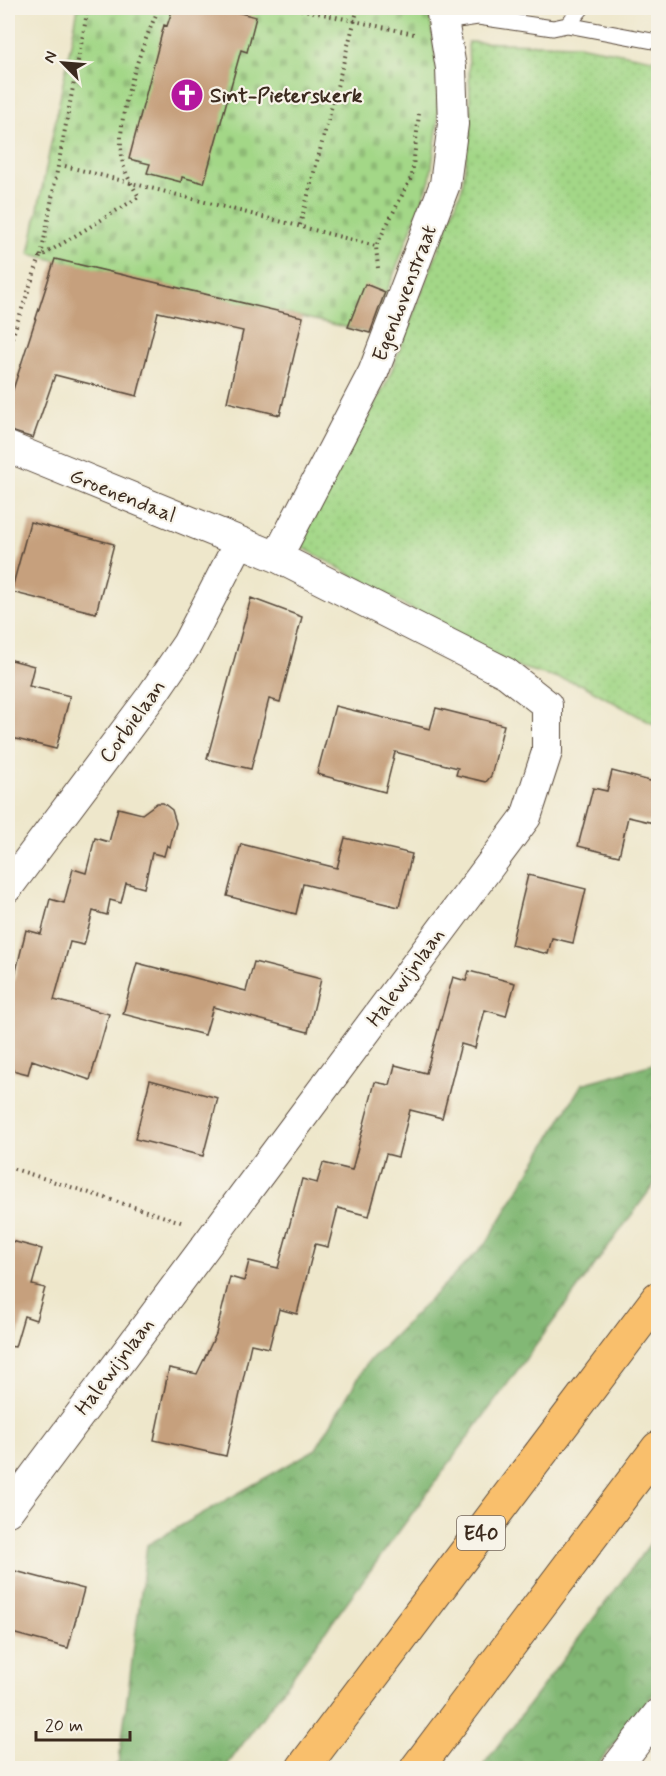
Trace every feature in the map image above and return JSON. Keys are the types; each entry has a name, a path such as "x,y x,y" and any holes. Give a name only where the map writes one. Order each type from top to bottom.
{"highway":[{"name":"E40","path":"303,1768 658,1299"},
{"path":"417,1768 658,1448"}],"street":[{"name":"Egenhovenstraat","path":"277,557 373,373 445,184 453,124 450,68 443,15"},
{"name":"Groenendaal","path":"8,447 239,543"},
{"name":"Halewijnlaan","path":"8,1511 213,1233 526,817 547,752 547,705 506,673 277,557 239,543"},
{"name":"Corbielaan","path":"8,887 150,698 187,644 239,543"},
{"path":"616,1768 658,1714"}],"lane":[{"path":"567,25 582,8"},
{"path":"443,15 478,17 553,28 567,25 658,42"}],"path":[{"path":"8,349 40,257 88,8"},
{"path":"40,257 139,197 123,163 124,112 146,37 159,8"},
{"path":"295,8 318,10 415,34"},
{"path":"300,225 358,8"},
{"path":"413,25 416,46"},
{"path":"379,278 376,246 412,176 419,112"},
{"path":"65,166 376,246"},
{"path":"8,1167 213,1233"}],"green space":[{"path":"78,8 429,8 437,68 438,123 430,180 371,333 29,254"},
{"path":"468,42 578,45 658,60 658,727 583,685 511,665 300,546 312,518 388,380 462,188 471,125"},
{"path":"658,1037 658,1179 225,1768 112,1768 119,1761 147,1545 316,1449 367,1363 487,1242 582,1084 653,1064"},
{"path":"658,1533 658,1689 595,1768 481,1768"}],"building":[{"name":"Sint-Pieterskerk","path":"173,8 195,12 198,8 221,8 256,17 247,52 241,50 204,183 182,177 181,182 147,173 150,164 129,159 164,25 167,26"},
{"path":"55,259 303,317 280,415 227,402 243,331 158,312 137,396 55,375 33,438 8,430 8,405"},
{"path":"365,284 385,292 370,333 348,327"},
{"path":"30,522 114,544 96,613 11,592"},
{"path":"251,598 302,617 280,702 269,699 251,769 207,759"},
{"path":"8,659 34,666 29,686 70,696 56,749 8,737"},
{"path":"335,706 430,729 436,708 504,725 491,776 486,782 456,775 458,768 395,752 385,792 317,774"},
{"path":"612,771 658,783 658,824 628,817 619,856 578,846 593,788 607,791"},
{"path":"157,803 163,803 172,810 176,823 170,847 167,845 164,856 152,853 144,888 126,883 121,903 110,900 107,915 93,911 84,945 70,942 54,1000 109,1014 90,1080 32,1060 28,1074 8,1069 8,1004 26,930 41,934 50,899 64,903 73,869 86,873 95,838 109,842 118,808 142,814"},
{"path":"345,838 412,854 399,907 303,884 296,914 227,896 241,844 337,868"},
{"path":"528,875 586,889 573,943 552,938 548,954 511,945"},
{"path":"254,962 321,979 308,1032 213,1007 205,1035 123,1014 137,963 246,991"},
{"path":"469,971 515,983 506,1016 485,1010 475,1048 461,1044 442,1118 410,1110 398,1157 386,1154 369,1216 338,1208 328,1247 315,1244 297,1314 279,1309 269,1348 251,1344 226,1456 154,1440 169,1368 197,1374 216,1334 230,1277 244,1281 249,1261 278,1268 302,1179 317,1183 323,1163 352,1170 375,1082 390,1085 395,1065 426,1073 453,977 466,981"},
{"path":"150,1080 218,1098 203,1156 135,1139"},
{"path":"8,1240 42,1249 32,1285 45,1288 36,1320 24,1316 15,1347 8,1346"},
{"path":"15,1571 84,1589 68,1648 8,1632 8,1600"}],"place":[{"name":"Sint-Pieterskerk","path":"187,95"}]}
